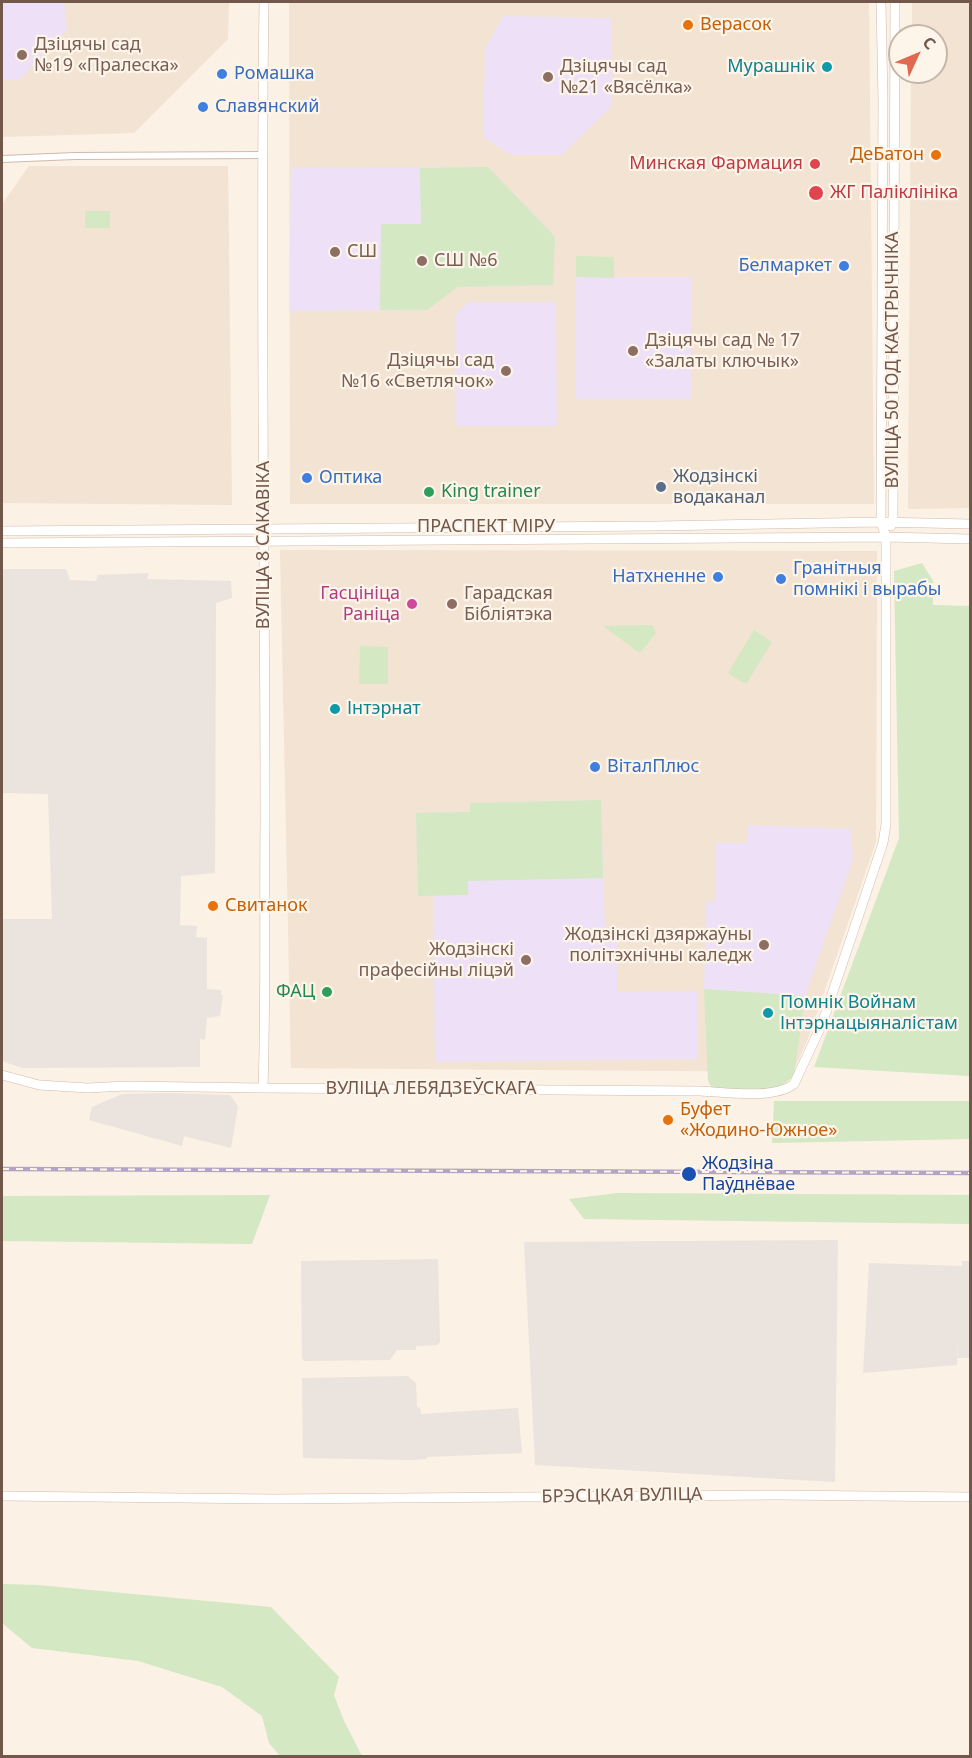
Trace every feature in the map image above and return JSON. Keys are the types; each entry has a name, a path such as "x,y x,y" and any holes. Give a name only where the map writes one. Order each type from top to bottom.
{"main road":[{"name":"ВУЛІЦА 8 САКАВІКА","path":"263,1088 265,528 261,155 264,2"},
{"name":"ВУЛІЦА 50 ГОД КАСТРЫЧНІКА","path":"822,1024 883,843 884,834 886,537 882,522 883,101 881,2"},
{"name":"ВУЛІЦА 50 ГОД КАСТРЫЧНІКА","path":"886,537 893,522 895,2"},
{"name":"ПРАСПЕКТ МІРУ","path":"2,531 882,522 970,524"},
{"path":"638,526 638,538"},
{"path":"450,527 450,539"},
{"path":"78,529 78,542"},
{"name":"ПРАСПЕКТ МІРУ","path":"2,543 638,538 970,539"},
{"name":"ВУЛІЦА ЛЕБЯДЗЕЎСКАГА","path":"2,1075 39,1085 88,1088 125,1086 758,1093 780,1091 794,1084 822,1024"},
{"name":"БРЭСЦКАЯ ВУЛІЦА","path":"2,1496 273,1499 764,1495 970,1497"}],"street":[{"path":"2,159 75,156 261,155"}],"shaded area":[{"path":"2,2 229,2 228,39 134,133 2,137"},
{"name":"Дзіцячы сад №19 «Пралеска»","path":"2,2 64,2 67,30 19,80 2,80"},
{"path":"289,2 869,2 874,504 290,504"},
{"path":"912,2 970,2 970,508 908,509 911,84 948,84 948,24 912,24"},
{"name":"Дзіцячы сад №21 «Вясёлка»","path":"503,16 611,18 612,106 562,155 511,155 483,137 485,49"},
{"path":"29,166 228,166 232,505 2,503 2,204"},
{"name":"СШ №6","path":"488,167 555,237 553,285 457,287 427,310 289,311 291,168"},
{"name":"Дзіцячы сад № 17 «Залаты ключык»","path":"576,277 691,277 691,399 576,399"},
{"name":"Дзіцячы сад №16 «Светлячок»","path":"468,302 556,302 557,426 455,426 455,315"},
{"path":"280,550 877,551 876,842 809,1036 793,1072 291,1068"},
{"path":"2,569 66,569 70,580 96,581 98,575 149,573 147,579 231,581 232,598 216,603 215,873 181,876 180,925 197,926 196,937 207,938 207,989 221,990 221,995 223,995 220,1016 207,1018 205,1040 200,1039 200,1067 22,1068 2,1061 2,919 52,919 48,794 2,793"},
{"name":"Жодзінскі прафесійны ліцэй","path":"601,800 605,928 618,929 617,992 697,991 698,1059 435,1062 433,896 418,896 416,813 470,812 470,803"},
{"name":"Жодзінскі дзяржаўны політэхнічны каледж","path":"747,825 851,829 853,859 805,996 704,989 706,902 716,901 715,843 747,843"},
{"path":"122,1094 230,1095 238,1106 231,1148 184,1136 182,1146 89,1120 92,1107"},
{"path":"838,1240 835,1482 535,1465 524,1242"},
{"path":"438,1259 440,1342 437,1345 416,1346 416,1350 397,1350 390,1360 304,1361 302,1358 301,1261"},
{"path":"962,1261 970,1261 970,1358 958,1358 958,1344 957,1365 863,1373 869,1263 962,1266"},
{"path":"408,1376 416,1383 417,1407 420,1408 421,1414 518,1408 522,1453 427,1457 427,1459 411,1460 303,1458 302,1378"}],"green space":[{"path":"488,167 555,237 553,285 457,287 427,310 380,310 381,224 421,224 420,168"},
{"path":"85,211 110,211 110,228 85,228"},
{"path":"576,256 614,257 614,278 576,277"},
{"path":"922,563 933,581 933,605 970,606 970,1076 814,1067 899,838 894,571"},
{"path":"652,625 656,633 640,653 603,626"},
{"path":"754,630 772,642 746,684 728,673"},
{"path":"360,646 388,647 388,684 359,684"},
{"path":"601,800 603,878 468,881 468,895 418,896 416,813 470,812 470,803"},
{"path":"704,989 805,996 794,1076 777,1089 713,1089 708,1081"},
{"path":"774,1101 970,1101 970,1139 772,1143"},
{"path":"618,1193 970,1195 970,1224 584,1219 569,1199"},
{"path":"270,1195 252,1244 2,1241 2,1196"},
{"path":"2,1584 38,1585 271,1607 339,1677 334,1695 362,1756 280,1756 269,1743 262,1716 222,1687 138,1661 32,1648 2,1623"}],"railway":[{"path":"2,1169 970,1173"}],"place":[{"name":"Верасок","path":"688,25"},
{"name":"Дзіцячы сад №19 «Пралеска»","path":"22,55"},
{"name":"Мурашнік","path":"827,67"},
{"name":"Ромашка","path":"222,74"},
{"name":"Дзіцячы сад №21 «Вясёлка»","path":"548,77"},
{"name":"Славянский","path":"203,107"},
{"name":"ДеБатон","path":"936,155"},
{"name":"Минская Фармация","path":"815,164"},
{"name":"ЖГ Паліклініка","path":"816,193"},
{"name":"СШ","path":"335,252"},
{"name":"СШ №6","path":"422,261"},
{"name":"Белмаркет","path":"844,266"},
{"name":"Дзіцячы сад № 17 «Залаты ключык»","path":"633,351"},
{"name":"Дзіцячы сад №16 «Светлячок»","path":"506,371"},
{"name":"Оптика","path":"307,478"},
{"name":"Жодзінскі водаканал","path":"661,487"},
{"name":"King trainer","path":"429,492"},
{"name":"Натхненне","path":"718,577"},
{"name":"Гранітныя помнікі і вырабы","path":"781,579"},
{"name":"Гасцініца Раніца","path":"412,604"},
{"name":"Гарадская Бібліятэка","path":"452,604"},
{"name":"Інтэрнат","path":"335,709"},
{"name":"ВіталПлюс","path":"595,767"},
{"name":"Свитанок","path":"213,906"},
{"name":"Жодзінскі дзяржаўны політэхнічны каледж","path":"764,945"},
{"name":"Жодзінскі прафесійны ліцэй","path":"526,960"},
{"name":"ФАЦ","path":"327,992"},
{"name":"Помнік Войнам Інтэрнацыяналістам","path":"768,1013"},
{"name":"Буфет «Жодино-Южное»","path":"668,1120"},
{"name":"Жодзіна Паўднёвае","path":"689,1174"}]}
